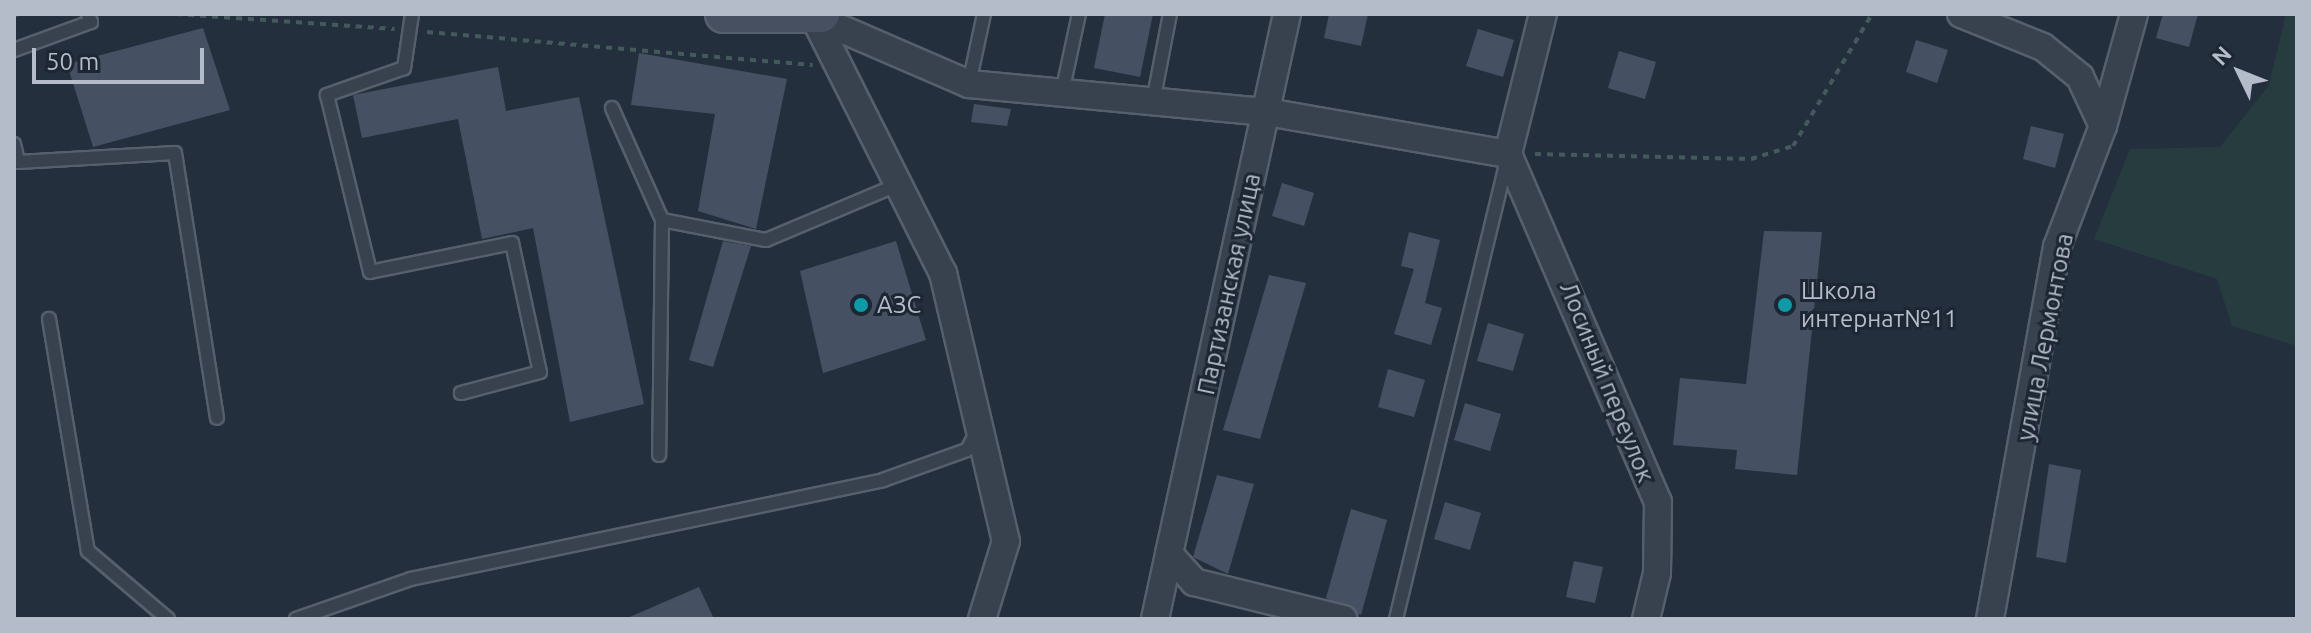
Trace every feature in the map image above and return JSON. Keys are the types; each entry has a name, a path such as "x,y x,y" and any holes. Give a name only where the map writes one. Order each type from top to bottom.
{"main road":[{"path":"724,14 818,16"}],"street":[{"name":"Партизанская улица","path":"1155,619 1287,14"},
{"path":"818,16 969,84 1267,112 1508,154 1543,14"},
{"path":"1961,14 2043,47 2080,77 2103,126"},
{"name":"улица Лермонтова","path":"1990,619 2057,247 2103,126 2134,14"},
{"path":"818,16 839,68 943,273 981,421 1006,541 982,619"},
{"name":"Лосиный переулок","path":"1508,154 1658,502 1657,573 1646,619"},
{"path":"1169,554 1194,582 1343,619"}],"lane":[{"path":"14,50 91,22 88,14"},
{"path":"412,14 404,68 327,95 370,272 512,243 540,372 461,393"},
{"path":"969,84 984,14"},
{"path":"1062,93 1079,14"},
{"path":"1153,102 1170,14"},
{"path":"612,108 662,220 659,455"},
{"path":"14,144 18,162 175,153 217,418"},
{"path":"1396,619 1508,154"},
{"path":"662,220 766,240 897,185"},
{"path":"49,319 88,551 168,619"},
{"path":"296,619 411,579 883,480 967,450 981,421"}],"path":[{"path":"176,14 409,30 839,68"},
{"path":"1508,154 1751,159 1793,146 1872,14"}],"green space":[{"path":"2286,14 2297,14 2297,346 2232,326 2217,279 2094,239 2130,149 2220,147 2269,85"}],"building":[{"path":"1105,14 1153,14 1140,77 1094,68"},
{"path":"1329,14 1368,14 1361,46 1324,38"},
{"path":"2163,14 2198,14 2189,47 2156,38"},
{"path":"203,28 230,110 93,147 67,64"},
{"path":"1478,29 1514,40 1503,77 1466,66"},
{"path":"1916,40 1948,50 1937,83 1906,72"},
{"path":"1619,51 1656,62 1645,99 1608,88"},
{"path":"639,53 787,79 756,229 698,211 715,114 631,105"},
{"path":"498,67 506,111 579,97 644,404 570,422 533,228 482,239 458,119 362,138 353,95"},
{"path":"974,104 1011,109 1007,126 971,122"},
{"path":"2031,126 2064,134 2055,168 2023,159"},
{"path":"1282,183 1314,193 1304,226 1272,216"},
{"name":"Школа интернат№11","path":"1764,231 1822,232 1797,475 1735,469 1737,450 1673,445 1680,378 1746,384"},
{"path":"1409,232 1440,240 1425,303 1442,308 1431,345 1394,334 1414,269 1401,266"},
{"path":"723,241 751,246 713,367 689,360"},
{"name":"АЗС","path":"896,241 926,340 823,373 800,271"},
{"path":"1269,275 1306,283 1260,439 1223,430"},
{"path":"1488,323 1524,334 1513,371 1477,361"},
{"path":"1388,369 1425,380 1414,417 1378,407"},
{"path":"1465,403 1501,414 1490,451 1454,440"},
{"path":"2049,464 2081,470 2066,563 2036,557"},
{"path":"1217,475 1254,484 1228,574 1193,557"},
{"path":"1445,502 1481,513 1470,550 1434,539"},
{"path":"1351,509 1387,520 1361,615 1326,598"},
{"path":"1574,561 1603,567 1595,603 1566,597"},
{"path":"699,587 714,619 625,619"}],"place":[{"name":"АЗС","path":"861,305"},
{"name":"Школа интернат№11","path":"1785,305"}]}
